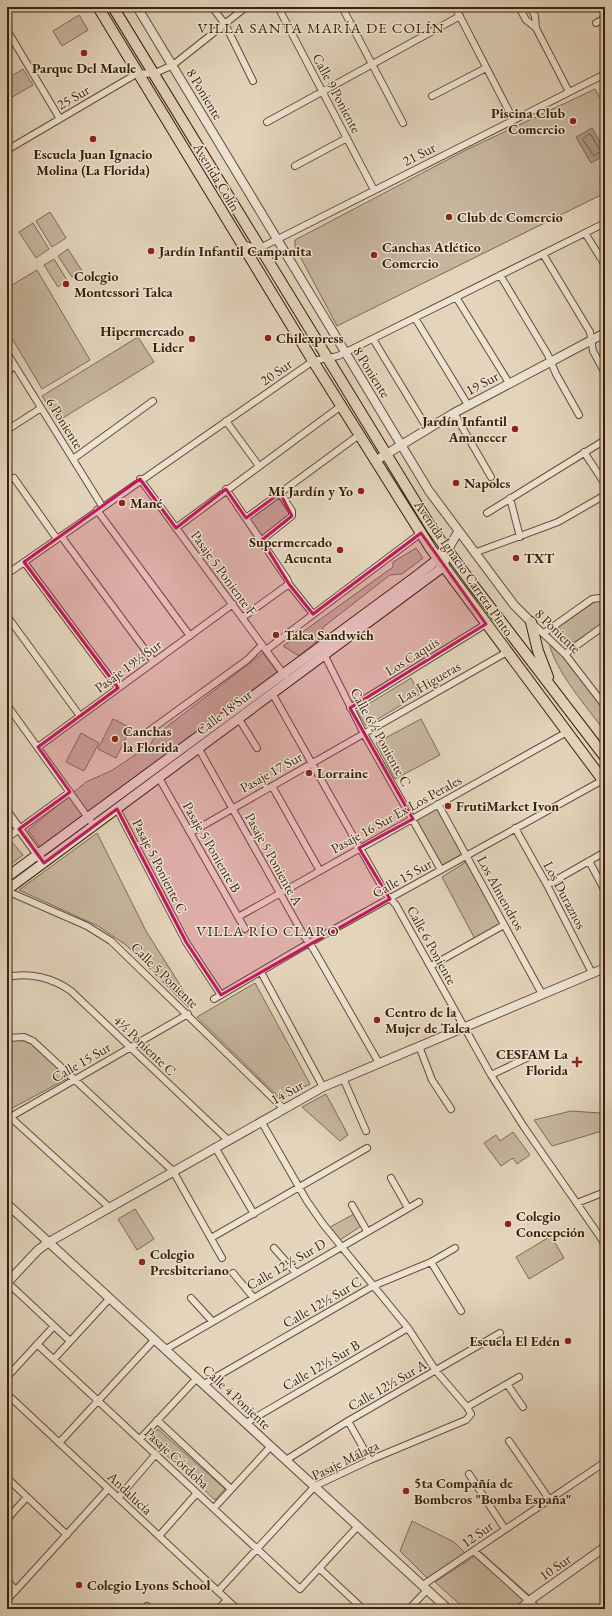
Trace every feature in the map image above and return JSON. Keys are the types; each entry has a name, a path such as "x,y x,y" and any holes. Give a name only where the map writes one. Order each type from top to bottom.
{"main road":[{"name":"Avenida Colín","path":"98,7 313,361"},
{"name":"Avenida Colín","path":"113,7 328,360"},
{"name":"Avenida Ignacio Carrera Pinto","path":"328,360 446,549 605,757"},
{"name":"Avenida Ignacio Carrera Pinto","path":"313,361 440,563 604,781"},
{"name":"Calle 18 Sur","path":"7,890 239,719 272,693 286,678 324,656 440,563 446,549"},
{"name":"Calle 18 Sur","path":"7,877 87,817 286,678 440,563"},
{"path":"531,622 540,658 553,690"}],"street":[{"name":"8 Poniente","path":"137,7 278,239 344,353 429,491 458,532 514,605 565,654 584,676 605,706"},
{"path":"212,7 225,24 253,82"},
{"path":"138,73 153,74 173,66 246,7"},
{"name":"Calle 9 Poniente","path":"278,7 374,190"},
{"path":"342,7 403,123"},
{"path":"455,7 513,119"},
{"path":"519,7 526,20 536,28"},
{"path":"530,7 535,16 536,28 569,92"},
{"path":"267,122 323,92 371,63 460,16"},
{"path":"596,23 605,18"},
{"path":"7,30 60,119"},
{"path":"432,96 486,68"},
{"name":"25 Sur","path":"8,148 138,73"},
{"name":"21 Sur","path":"260,248 513,119 605,74"},
{"path":"295,166 347,138"},
{"name":"20 Sur","path":"7,574 140,479 313,361 328,360 344,353 605,223"},
{"path":"585,233 605,265"},
{"path":"242,244 260,248"},
{"path":"543,254 590,332 593,351 605,373"},
{"path":"500,275 551,362 579,415"},
{"path":"456,297 509,384"},
{"path":"415,318 468,405"},
{"name":"19 Sur","path":"375,461 385,453 468,405 605,333"},
{"path":"373,339 427,428"},
{"name":"6 Poniente","path":"7,353 73,459 100,508 190,636"},
{"path":"7,370 15,366"},
{"path":"73,459 154,401"},
{"path":"176,528 226,489 341,406"},
{"path":"7,430 41,408"},
{"path":"454,413 491,477"},
{"path":"226,421 259,466"},
{"path":"246,518 359,435"},
{"path":"487,513 605,440"},
{"path":"584,452 605,484"},
{"path":"14,478 154,662"},
{"name":"Pasaje 5 Poniente F","path":"140,479 286,678"},
{"path":"226,489 288,579 289,584 313,614"},
{"path":"262,540 292,516 292,511 280,493"},
{"path":"474,553 565,519 605,495"},
{"path":"510,498 520,537"},
{"path":"446,549 458,532"},
{"path":"149,731 313,614 421,533"},
{"path":"24,562 118,688"},
{"path":"242,618 289,584"},
{"path":"544,633 592,599 600,598 605,600"},
{"name":"Pasaje 19½ Sur","path":"38,747 233,604"},
{"path":"7,616 80,716"},
{"name":"Los Caquis","path":"350,708 486,624"},
{"path":"565,654 605,626"},
{"name":"Las Higueras","path":"364,734 507,652"},
{"name":"Calle 6½ Poniente C","path":"324,656 364,734 441,870"},
{"name":"Calle 6 Poniente","path":"272,693 359,848 390,899 396,905 431,966 491,1075 524,1128 605,1244"},
{"path":"7,705 94,826"},
{"path":"239,719 257,748"},
{"name":"Pasaje 16 Sur Ex Los Perales","path":"238,917 567,732"},
{"name":"Pasaje 17 Sur","path":"190,833 364,734"},
{"name":"Pasaje 5 Poniente A","path":"199,749 280,893 379,1063"},
{"name":"Pasaje 5 Poniente B","path":"159,778 245,929"},
{"name":"Calle 15 Sur","path":"214,999 309,943 390,899 466,855 604,781"},
{"path":"272,786 320,871"},
{"path":"7,838 70,792"},
{"name":"Los Almendros","path":"438,804 542,994"},
{"name":"Pasaje 5 Poniente C","path":"117,809 186,942 221,995"},
{"path":"7,812 44,863"},
{"name":"Los Duraznos","path":"515,828 547,885 592,973"},
{"path":"547,885 605,852"},
{"path":"588,861 605,891"},
{"name":"Calle 5 Poniente","path":"7,890 79,922 102,934 120,948 283,1108"},
{"path":"431,966 504,924"},
{"name":"14 Sur","path":"7,1283 38,1250 49,1242 283,1108 343,1078 605,968"},
{"path":"261,972 323,1087"},
{"name":"4½ Poniente C","path":"7,977 24,975 39,977 59,983 72,991 228,1140"},
{"name":"Calle 15 Sur","path":"8,1117 188,1014"},
{"path":"7,1038 24,1037 33,1041 173,1171 222,1258"},
{"path":"419,1046 432,1080 451,1109"},
{"path":"491,1075 533,1055"},
{"path":"343,1078 366,1131"},
{"path":"8,1117 110,1208"},
{"path":"261,1121 315,1214 340,1247 408,1328 436,1371 467,1407 519,1377"},
{"path":"215,1147 254,1214"},
{"path":"212,1238 367,1148"},
{"path":"391,1178 408,1208"},
{"path":"577,1203 605,1192"},
{"name":"Calle 12½ Sur D","path":"166,1349 253,1297 419,1202"},
{"name":"Calle 4 Poniente","path":"7,1204 448,1609"},
{"path":"352,1205 368,1232"},
{"path":"274,1248 296,1273"},
{"name":"Calle 12½ Sur C","path":"204,1384 374,1286 431,1262 455,1248"},
{"path":"431,1262 462,1311"},
{"path":"232,1273 253,1297"},
{"path":"7,1283 70,1341"},
{"path":"54,1359 110,1298"},
{"path":"191,1298 212,1321"},
{"path":"7,1376 54,1326"},
{"name":"Calle 12½ Sur B","path":"246,1423 408,1328"},
{"name":"Calle 12½ Sur A","path":"286,1460 348,1421 500,1333"},
{"path":"60,1443 155,1339"},
{"name":"Pasaje Córdoba","path":"37,1344 300,1589 319,1568"},
{"path":"140,1439 197,1378"},
{"path":"506,1384 523,1407"},
{"name":"Andalucía","path":"7,1394 237,1609"},
{"name":"Pasaje Málaga","path":"218,1591 256,1548 315,1486 370,1460 466,1420 470,1416 470,1412 467,1407"},
{"path":"157,1420 231,1489"},
{"path":"348,1421 370,1460"},
{"path":"509,1441 549,1499"},
{"path":"214,1508 271,1446"},
{"path":"118,1498 156,1454"},
{"name":"12 Sur","path":"409,1609 425,1587 505,1529 605,1462"},
{"path":"469,1474 505,1529"},
{"path":"7,1478 67,1534"},
{"path":"7,1600 108,1489"},
{"path":"159,1536 197,1493"},
{"path":"7,1519 28,1497"},
{"path":"358,1526 319,1568 363,1609"},
{"name":"10 Sur","path":"520,1609 605,1547"},
{"path":"474,1552 538,1609"},
{"path":"7,1582 16,1590"},
{"path":"218,1609 227,1600"}],"highlighted area":[{"path":"140,479 176,528 226,489 246,518 280,493 292,516 262,540 289,584 313,614 421,533 486,624 350,708 413,819 359,848 390,899 221,995 186,942 117,809 44,863 19,829 70,792 38,747 118,688 24,562"}],"shaded area":[{"path":"79,15 88,30 62,46 53,31"},
{"path":"23,69 33,85 7,100 7,79"},
{"name":"Club de Comercio","path":"595,89 605,107 605,193 337,326 295,247 295,240 466,150"},
{"path":"50,212 66,238 52,247 36,221"},
{"path":"33,223 49,249 36,258 19,232"},
{"path":"68,249 82,271 72,277 58,256"},
{"path":"54,259 67,280 58,287 44,265"},
{"path":"37,270 90,360 42,389 7,330 7,288"},
{"path":"138,337 154,362 58,421 42,396"},
{"path":"279,499 289,513 288,517 263,536 260,535 250,521 252,517"},
{"path":"416,548 423,558 402,574 390,575 322,628 326,634 299,656 283,646 393,567 393,562"},
{"path":"601,600 605,603 605,622 570,645 553,631 596,601"},
{"path":"549,642 566,657 605,711 605,732 564,676 552,653"},
{"path":"263,653 278,673 40,847 28,830 86,782 111,771 150,745 156,735"},
{"path":"411,678 420,694 366,726 357,711"},
{"name":"Canchas la Florida","path":"113,719 131,728 116,758 98,749"},
{"path":"421,719 440,755 395,779 376,743"},
{"name":"Canchas la Florida","path":"81,733 99,743 84,771 66,762"},
{"path":"437,808 462,854 441,866 415,820"},
{"path":"97,833 146,931 192,1004 188,1007 126,945 98,926 19,890"},
{"path":"12,842 23,855 7,867 7,845"},
{"path":"466,862 500,924 475,939 442,877"},
{"path":"255,983 310,1084 281,1099 197,1017"},
{"path":"12,1040 29,1041 70,1077 7,1111 7,1044"},
{"path":"326,1094 348,1135 340,1141 302,1107"},
{"path":"605,1110 605,1134 602,1131 552,1146 534,1120 571,1111 600,1113"},
{"path":"513,1132 530,1155 517,1164 513,1158 501,1166 484,1143 496,1135 500,1141"},
{"path":"135,1209 154,1239 137,1250 118,1219"},
{"path":"354,1214 361,1226 340,1240 330,1227"},
{"path":"551,1236 564,1258 529,1279 516,1257"},
{"path":"158,1429 225,1489 215,1500 149,1439"},
{"path":"412,1521 454,1542 465,1553 427,1578 400,1551"},
{"path":"481,1552 529,1595 515,1609 465,1609 435,1582"}],"water":[{"path":"592,128 605,150 605,155 591,163 576,137"}],"place":[{"name":"Parque Del Maule","path":"84,53"},
{"name":"Piscina Club Comercio","path":"573,121"},
{"name":"Escuela Juan Ignacio Molina (La Florida)","path":"93,139"},
{"name":"Club de Comercio","path":"449,217"},
{"name":"Jardín Infantil Campanita","path":"151,251"},
{"name":"Canchas Atlético Comercio","path":"374,255"},
{"name":"Colegio Montessori Talca","path":"66,284"},
{"name":"Chilexpress","path":"268,338"},
{"name":"Hipermercado Lider","path":"192,339"},
{"name":"Jardín Infantil Amanecer","path":"515,429"},
{"name":"Napoles","path":"456,483"},
{"name":"Mi Jardín y Yo","path":"361,491"},
{"name":"Mané","path":"122,503"},
{"name":"Supermercado Acuenta","path":"340,550"},
{"name":"TXT","path":"516,558"},
{"name":"Talca Sandwich","path":"276,635"},
{"name":"Canchas la Florida","path":"115,739"},
{"name":"Lorraine","path":"309,773"},
{"name":"FrutiMarket Ivon","path":"448,806"},
{"name":"Centro de la Mujer de Talca","path":"377,1020"},
{"name":"CESFAM La Florida","path":"577,1062"},
{"name":"Colegio Concepción","path":"508,1224"},
{"name":"Colegio Presbiteriano","path":"142,1262"},
{"name":"Escuela El Edén","path":"568,1341"},
{"name":"5ta Compañía de Bomberos \"Bomba España\"","path":"406,1491"},
{"name":"Colegio Lyons School","path":"79,1585"}],"district":[{"name":"VILLA SANTA MARÍA DE COLÍN","path":"321,28"},
{"name":"VILLA RÍO CLARO","path":"268,931"}]}
